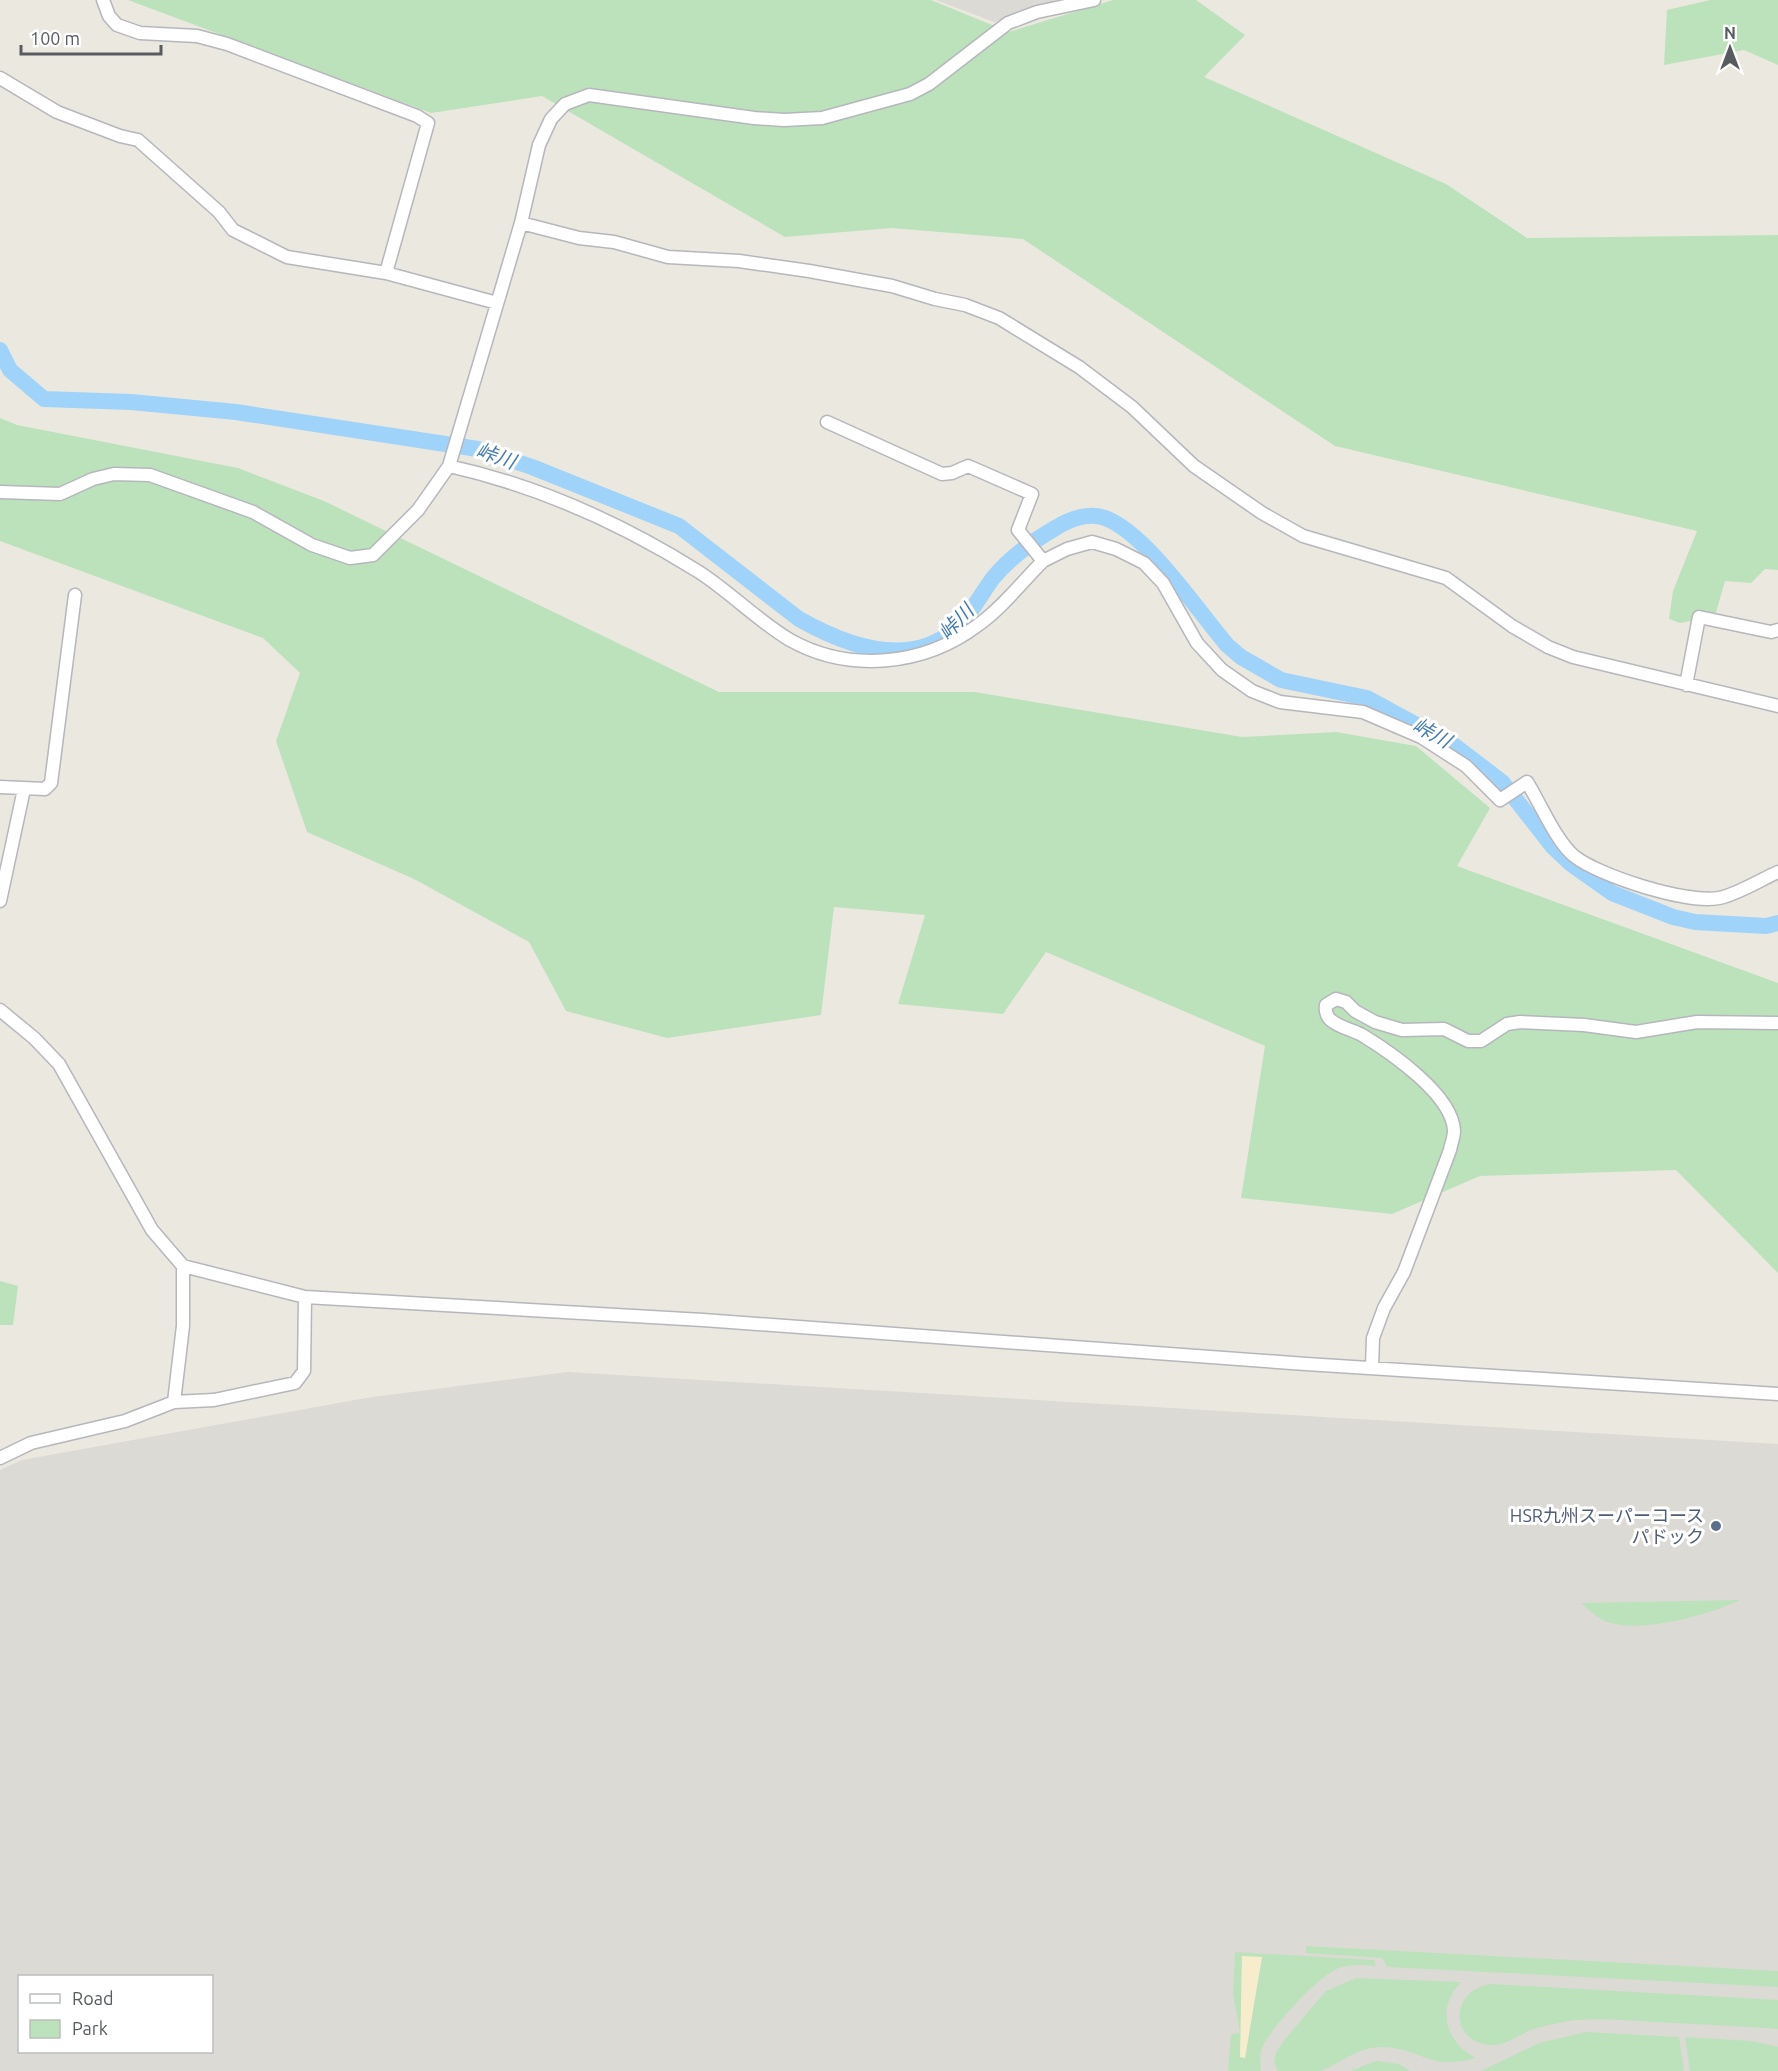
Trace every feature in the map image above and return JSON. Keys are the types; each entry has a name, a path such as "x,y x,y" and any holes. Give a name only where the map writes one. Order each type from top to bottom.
{"street":[{"path":"103,0 109,16 117,25 140,33 197,36 227,44 417,116 428,123 386,273"},
{"path":"0,492 60,494 93,479 114,474 150,475 253,512 312,545 350,558 373,555 406,524 449,466 520,223 539,145 551,119 565,104 589,95 754,118 784,120 822,118 910,94 929,84 1008,22 1037,12 1094,0"},
{"path":"0,78 57,112 120,136 138,140 219,212 233,230 287,257 386,273 497,303"},
{"path":"520,223 579,238 614,242 668,257 751,263 892,286 965,305 999,318 1079,367 1132,407 1194,466 1262,513 1303,536 1446,578 1512,626 1548,647 1573,657 1778,706"},
{"path":"827,422 942,474 952,473 968,466 1032,494 1018,530 1043,561"},
{"path":"449,466 512,481 567,501 632,532 714,583 788,639 814,652 858,662 901,658 931,652 979,625 1043,561 1067,549 1092,542 1116,549 1144,563 1163,583 1197,643 1222,670 1252,690 1280,702 1364,712 1421,737 1466,766 1500,800 1527,782 1574,855 1634,885 1677,895 1719,898 1778,872"},
{"path":"0,787 45,789 51,781 75,595"},
{"path":"1686,685 1700,617 1771,632 1778,630"},
{"path":"0,901 24,789"},
{"path":"1372,1367 1373,1338 1384,1308 1404,1272 1450,1150 1454,1131 1449,1115 1425,1083 1384,1049 1360,1034 1331,1021 1325,1011 1326,1005 1336,999 1346,1002 1375,1022 1402,1030 1444,1029 1468,1041 1481,1041 1507,1024 1520,1022 1584,1025 1636,1032 1697,1022 1778,1023"},
{"path":"0,1010 34,1038 59,1064 152,1230 183,1266 305,1297 703,1320 1778,1394"},
{"path":"174,1402 183,1326 183,1266"},
{"path":"0,1458 31,1443 125,1421 174,1402 214,1400 295,1383 304,1371 305,1297"}],"shaded area":[{"path":"936,0 1056,0 994,22"},
{"path":"567,1372 1778,1444 1778,2071 0,2071 0,1470 22,1460 366,1398"}],"green space":[{"path":"128,0 931,0 1009,32 1113,0 1196,0 1245,35 1204,77 1446,184 1527,238 1778,235 1778,570 1765,569 1751,583 1725,581 1715,616 1680,623 1669,619 1673,591 1697,531 1335,446 1023,239 891,228 785,237 542,96 431,113"},
{"path":"1710,0 1778,0 1778,65 1744,50 1664,65 1667,10"},
{"path":"0,418 17,425 238,468 324,501 719,692 975,692 1242,737 1336,732 1416,746 1490,808 1457,866 1778,983 1778,1273 1676,1170 1480,1176 1392,1214 1241,1198 1265,1046 1046,952 1003,1014 898,1004 925,915 834,907 821,1015 667,1038 566,1011 529,942 414,879 307,832 276,741 300,673 263,638 0,541"},
{"path":"0,1281 18,1286 13,1325 0,1325"},
{"path":"1740,1600 1710,1612 1672,1622 1633,1626 1603,1620 1581,1603"},
{"path":"1306,1946 1778,1971 1778,1987 1387,1967 1382,1958 1306,1953"},
{"path":"1235,1952 1374,1960 1376,1966 1339,1968 1320,1980 1287,2013 1264,2044 1261,2050 1261,2071 1228,2071 1231,2034 1240,2033 1233,1994"},
{"path":"1356,1978 1461,1982 1448,2003 1448,2024 1457,2043 1476,2058 1447,2062 1436,2061 1408,2051 1374,2047 1358,2052 1320,2071 1278,2071 1274,2062 1276,2052 1285,2039 1326,1991"},
{"path":"1491,1984 1778,2000 1778,2029 1586,2019 1542,2027 1505,2043 1489,2045 1476,2041 1466,2034 1461,2025 1460,2015 1462,2004 1468,1995 1478,1988"},
{"path":"1586,2032 1679,2037 1684,2071 1481,2071 1539,2043"},
{"path":"1685,2037 1752,2041 1778,2047 1778,2071 1690,2071"},
{"path":"1376,2061 1399,2064 1410,2071 1350,2071"}],"sand":[{"path":"1242,1956 1262,1957 1245,2058 1240,2057"}],"waterway":[{"name":"峠川","path":"0,350 10,370 44,399 131,402 236,412 478,449 532,467 679,526 799,619 836,637 877,649 898,651 918,648 937,641 960,624 993,578 1023,550 1062,524 1086,516 1099,516 1121,526 1137,539 1170,574 1227,645 1241,657 1281,680 1367,698 1455,746 1502,782 1553,847 1571,864 1612,893 1673,917 1695,922 1766,926 1778,923"}],"place":[{"name":"HSR九州スーパーコース パドック","path":"1716,1526"}]}
